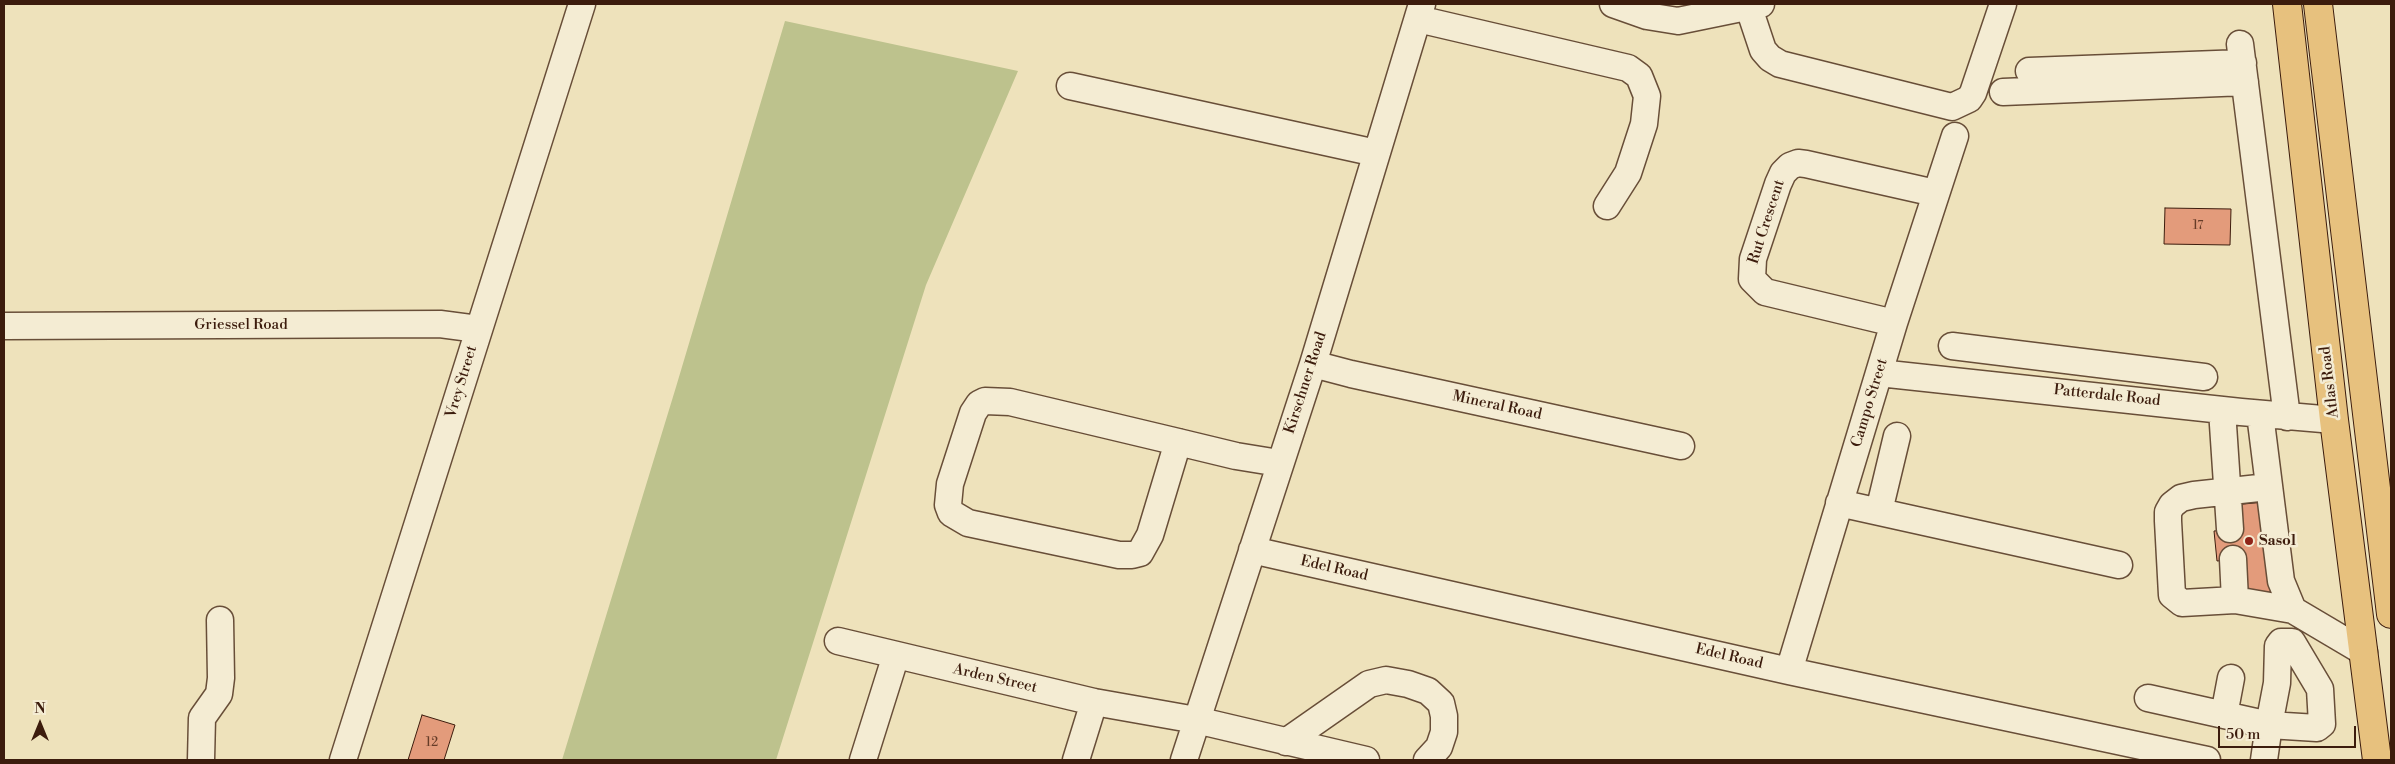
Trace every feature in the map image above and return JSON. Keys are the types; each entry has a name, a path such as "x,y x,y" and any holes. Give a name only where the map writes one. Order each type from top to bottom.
{"main road":[{"path":"2280,4 2291,36"},
{"name":"Atlas Road","path":"2287,4 2334,420 2378,760"},
{"path":"2318,4 2391,614"},
{"path":"2323,45 2324,4"}],"street":[{"name":"Vrey Street","path":"343,760 582,4"},
{"path":"1625,6 1647,16 1665,20 1694,10 1755,6 1763,50 1770,58 1780,64 1952,107 1969,99 1973,93 2003,4"},
{"path":"1420,11 1628,68 1640,76 1647,96 1644,124 1628,172 1607,206"},
{"name":"Kirschner Road","path":"1184,760 1279,463 1313,364 1420,11"},
{"path":"2029,71 2243,63"},
{"path":"2003,92 2243,63"},
{"path":"2243,63 2287,416"},
{"path":"1070,86 1376,153"},
{"name":"Campo Street","path":"1789,671 1894,323 1955,136"},
{"name":"Rut Crescent","path":"1894,323 1765,292 1752,279 1752,260 1783,173 1790,166 1798,163 1935,193"},
{"name":"Griessel Road","path":"4,326 440,324 478,329"},
{"path":"1952,346 2204,377"},
{"name":"Mineral Road","path":"1313,364 1681,446"},
{"path":"2168,403 2172,372"},
{"name":"Patterdale Road","path":"1879,373 2260,414 2334,420"},
{"path":"1178,442 1150,535 1140,553 1119,555 968,523 951,513 948,505 950,484 973,413 979,404 985,401 1010,402 1178,442 1236,456 1279,463"},
{"path":"2222,410 2230,529"},
{"path":"2260,414 2280,582 2294,610"},
{"path":"1879,511 1897,436"},
{"path":"2268,487 2181,498 2172,505 2168,512 2172,595 2182,602 2235,600 2294,610 2364,652"},
{"path":"1839,502 2119,565"},
{"name":"Edel Road","path":"1252,550 2166,756 2207,760"},
{"path":"2233,559 2235,600"},
{"path":"201,760 202,718 219,694 221,678 220,620"},
{"name":"Arden Street","path":"838,641 1094,702 1196,720 1366,760"},
{"path":"863,760 896,655"},
{"path":"2224,715 2231,678"},
{"path":"1286,742 1369,684 1386,680 1408,684 1428,691 1441,704 1444,716 1444,732 1439,747 1428,760"},
{"path":"2148,698 2269,725 2264,760"},
{"path":"1076,760 1094,702"}],"green space":[{"path":"785,21 1018,71 926,285 776,760 562,760 676,387"}],"building":[{"path":"2165,208 2231,209 2230,245 2164,244"},
{"path":"2265,502 2275,598 2245,601 2240,559 2217,561 2214,531 2236,529 2233,505"},
{"path":"422,715 455,725 444,760 408,760"}],"place":[{"name":"Sasol","path":"2249,541"}]}
